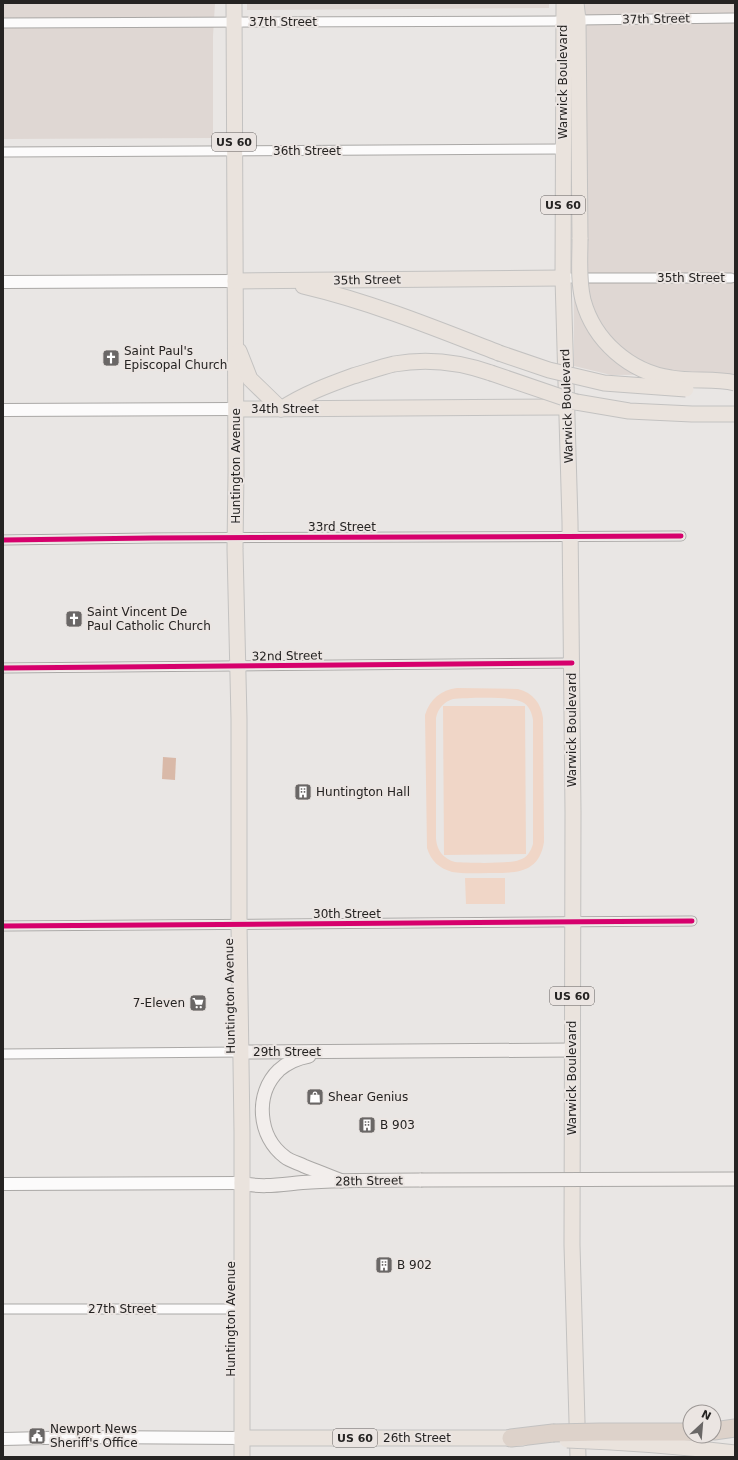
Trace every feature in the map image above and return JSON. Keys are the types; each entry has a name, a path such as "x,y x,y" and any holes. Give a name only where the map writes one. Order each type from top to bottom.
{"highway":[{"path":"722,1430 735,1428"},
{"path":"511,1438 682,1432"}],"main road":[{"name":"Huntington Avenue","path":"234,3 242,1457"},
{"name":"Warwick Boulevard","path":"564,3 571,20 563,149 563,278 568,407 572,663 572,1245 578,1457"},
{"path":"576,3 571,20 580,239 580,282 583,299 590,318 596,329 612,349 631,364 646,371 659,376 685,380 723,380 735,384"},
{"name":"35th Street","path":"235,281 563,278"},
{"path":"280,281 324,291 372,305 499,353 549,370 604,383 670,388 735,389"},
{"path":"235,338 250,379 281,409 308,393 394,364 440,362 469,366 576,402 597,406 629,411 692,414 735,414"},
{"name":"34th Street","path":"236,409 568,407"},
{"name":"29th Street","path":"240,1052 572,1050"},
{"path":"325,1052 298,1059 279,1071 271,1081 266,1092 262,1116 269,1140 284,1157 342,1181"},
{"name":"28th Street","path":"241,1183 253,1186 266,1186 342,1181 735,1180"},
{"path":"553,1436 735,1454"},
{"name":"26th Street","path":"242,1438 511,1438"}],"street":[{"name":"37th Street","path":"3,23 734,18"},
{"name":"36th Street","path":"3,152 563,149"},
{"name":"35th Street","path":"563,278 731,278"},
{"name":"35th Street","path":"3,282 235,281"},
{"name":"34th Street","path":"3,410 236,409"},
{"name":"33rd Street","path":"3,540 681,536"},
{"name":"32nd Street","path":"3,668 572,663"},
{"name":"30th Street","path":"3,926 692,922"},
{"name":"29th Street","path":"3,1054 240,1052"},
{"name":"28th Street","path":"3,1184 241,1183"},
{"name":"27th Street","path":"3,1309 241,1309"},
{"name":"26th Street","path":"3,1439 242,1438"}],"shaded area":[{"path":"3,3 215,3 213,36 213,138 3,139"},
{"path":"247,3 549,3 549,8 247,10"},
{"path":"573,3 735,3 735,374 611,375 574,366"},
{"path":"451,689 518,689 528,693 538,703 543,718 544,842 537,860 524,870 508,873 452,872 436,863 429,853 427,848 425,715 430,704 437,696","holes":["499,698 517,700 527,705 531,712 533,720 533,844 528,854 522,859 498,863 455,862 444,857 438,847 436,839 436,718 440,708 453,699"]},
{"path":"443,706 525,706 526,854 444,855"},
{"path":"163,757 176,758 175,780 162,779"},
{"path":"465,878 505,878 505,904 466,904"}],"cycle path":[{"path":"3,540 681,536"},
{"path":"3,668 572,663"},
{"path":"3,926 692,921"}],"place":[{"name":"Saint Paul's Episcopal Church","path":"111,358"},
{"name":"Saint Vincent De Paul Catholic Church","path":"74,619"},
{"name":"Huntington Hall","path":"303,792"},
{"name":"7-Eleven","path":"198,1003"},
{"name":"Shear Genius","path":"315,1097"},
{"name":"B 903","path":"367,1125"},
{"name":"B 902","path":"384,1265"},
{"name":"Newport News Sheriff's Office","path":"37,1436"}]}
